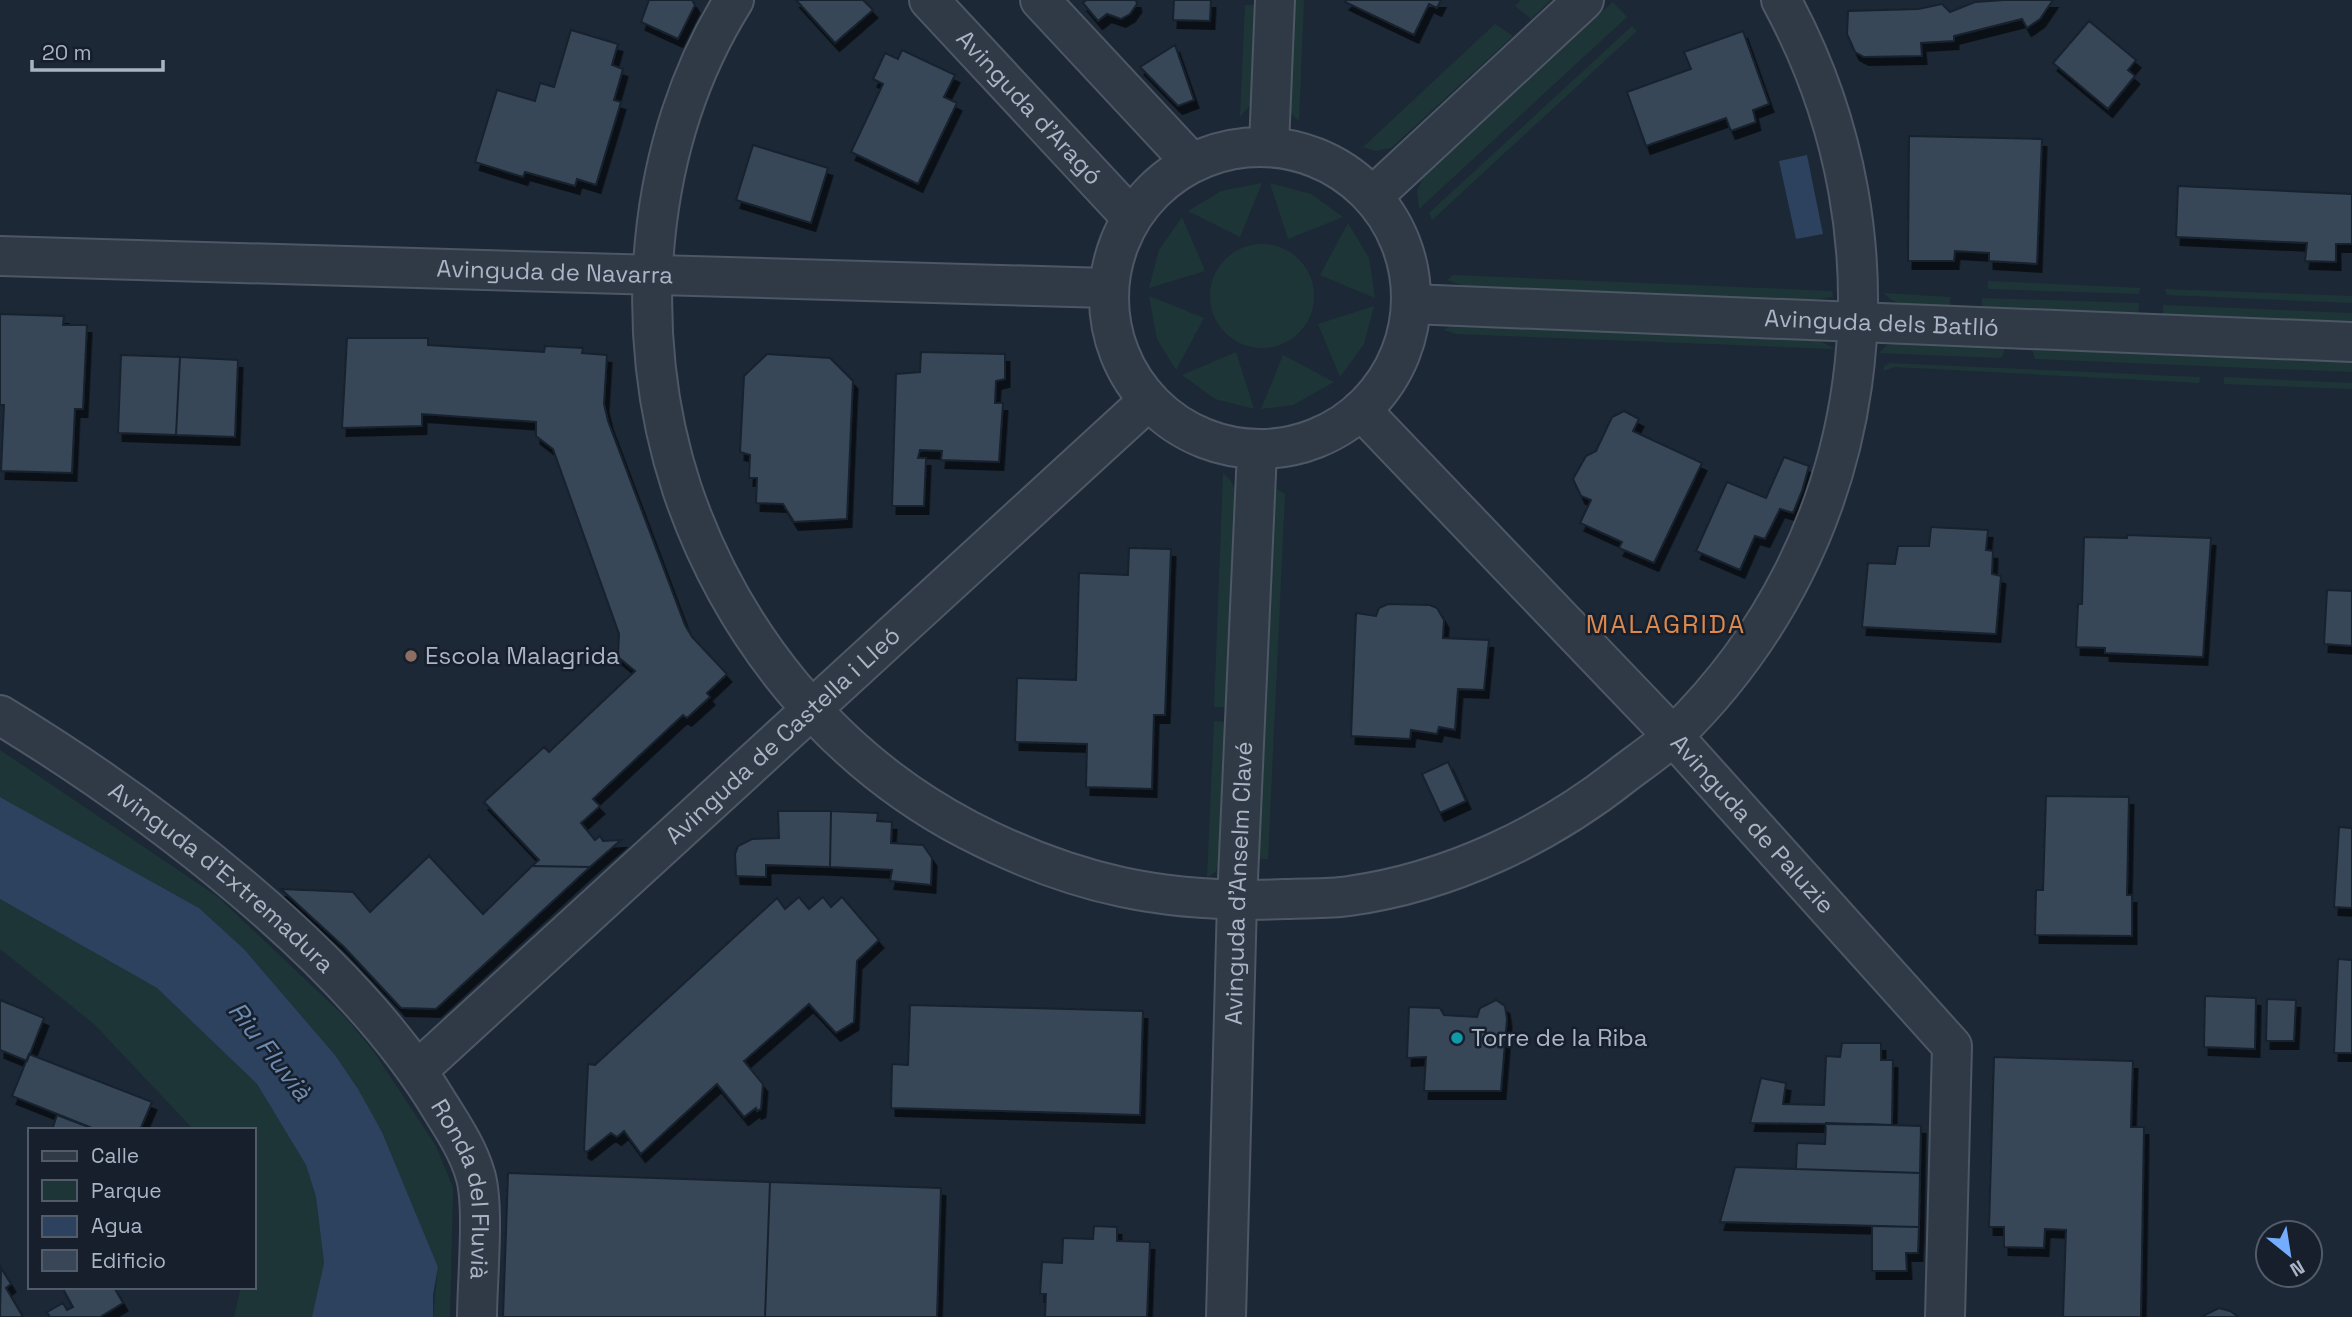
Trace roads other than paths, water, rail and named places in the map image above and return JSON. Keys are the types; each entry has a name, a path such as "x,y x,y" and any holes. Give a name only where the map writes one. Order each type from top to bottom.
{"street":[{"path":"734,0 718,25 686,99 666,172 652,273 656,381 671,456 693,523 720,581 752,635 811,711 878,773 936,813 1017,855 1087,880 1159,896 1237,901 1349,896 1444,873 1524,840 1591,801 1673,736 1735,667 1773,611 1810,539 1838,461 1851,400 1860,321 1857,234 1843,156 1816,72 1781,0"},
{"name":"Avinguda d'Aragó","path":"929,0 1129,215"},
{"path":"1040,0 1192,163"},
{"path":"1269,146 1275,0"},
{"path":"1373,196 1584,0"},
{"path":"1269,146 1311,155 1343,171 1373,196 1396,230 1408,265 1411,303 1405,342 1389,377 1361,410 1344,424 1308,441 1257,451 1226,446 1194,434 1167,418 1148,401 1121,363 1111,325 1107,288 1129,215 1192,163 1233,148 1269,146"},
{"name":"Avinguda de Navarra","path":"0,256 1107,288"},
{"name":"Avinguda dels Batlló","path":"1411,303 2352,342"},
{"name":"Avinguda de Castella i Lleó","path":"418,1070 1148,401"},
{"name":"Avinguda de Paluzie","path":"1361,410 1673,736 1952,1046 1945,1317"},
{"name":"Avinguda d'Anselm Clavé","path":"1226,1317 1237,901 1257,451"},
{"name":"Avinguda d'Extremadura","path":"0,715 137,808 268,911 349,992 418,1070"},
{"name":"Ronda del Fluvià","path":"418,1070 467,1152 476,1177 477,1317"}],"water":[{"path":"1807,155 1823,234 1796,239 1779,161"},
{"name":"Riu Fluvià","path":"0,797 199,908 244,949 335,1055 382,1132 438,1267 433,1295 433,1317 312,1317 324,1263 316,1197 306,1165 257,1084 157,988 0,899"}],"place":[{"name":"Escola Malagrida","path":"411,656"},
{"name":"Torre de la Riba","path":"1457,1038"}],"district":[{"name":"MALAGRIDA","path":"1666,624"}]}
